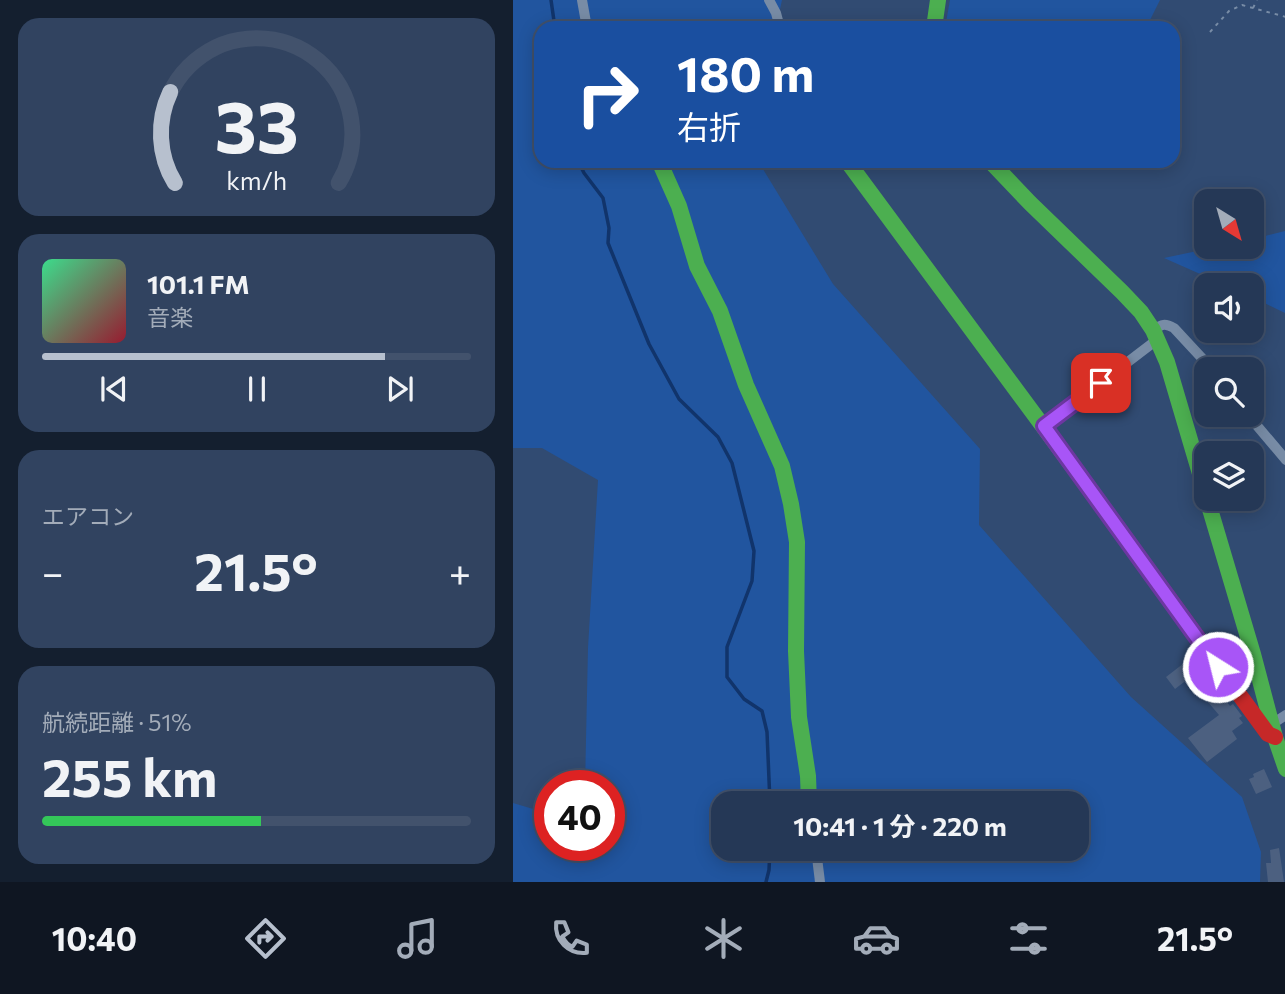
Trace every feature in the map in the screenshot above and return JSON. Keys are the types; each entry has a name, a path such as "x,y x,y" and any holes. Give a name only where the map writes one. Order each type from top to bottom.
{"street":[{"path":"582,0 586,21"},
{"path":"935,21 938,0"},
{"path":"771,1 778,21"},
{"path":"662,168 679,206 697,266 720,311 746,385 782,466 791,504 797,542 796,651 799,717 809,791"},
{"path":"852,168 1268,734 1277,725"},
{"path":"997,168 1141,312 1156,334 1167,362 1194,452"},
{"path":"1044,426 1156,334 1162,324 1174,328 1201,357"},
{"path":"1258,427 1285,460"},
{"path":"1212,511 1277,725 1285,769"},
{"path":"817,861 820,882"}],"path":[{"path":"1253,8 1257,0"},
{"path":"1210,32 1229,10 1242,5 1285,17"}],"shaded area":[{"path":"513,0 782,0 778,21 534,21 534,168 762,168 833,284 980,449 979,525 1131,697 1242,797 1261,852 1260,882 513,882 513,803 534,809 534,861 625,861 625,770 585,770 588,648 598,480 542,448 513,448"},
{"path":"950,0 1160,0 1150,21 946,21"},
{"path":"1285,231 1285,313 1264,303 1264,273 1198,273 1164,258 1194,252 1194,259 1264,259 1264,236"}],"building":[{"path":"1188,660 1197,672 1175,689 1166,677"},
{"path":"1214,685 1230,706 1233,704 1242,716 1239,718 1243,723 1232,731 1237,739 1207,762 1188,738 1219,715 1202,695"},
{"path":"1264,769 1272,787 1256,794 1249,779"},
{"path":"1279,848 1284,882 1268,882 1266,863 1271,863 1270,850"}],"waterway":[{"path":"551,0 554,21"},
{"path":"582,168 603,198 609,228 608,243 649,344 679,399 718,437 732,463 754,551 752,581 727,647 727,677 744,699 762,711 767,732 769,791"},
{"path":"766,882 769,861"}],"traffic: fast":[{"path":"935,21 938,0"},
{"path":"662,168 679,206 697,266 720,311 746,385 782,466 791,504 797,542 796,651 799,717 809,791"},
{"path":"852,168 1110,517"},
{"path":"997,168 1141,312 1153,330 1167,362 1194,453"},
{"path":"1211,511 1286,769"}],"traffic: jam":[{"path":"1110,517 1268,734 1275,737"}],"route":[{"path":"1101,383 1044,426 1218,667"}]}
